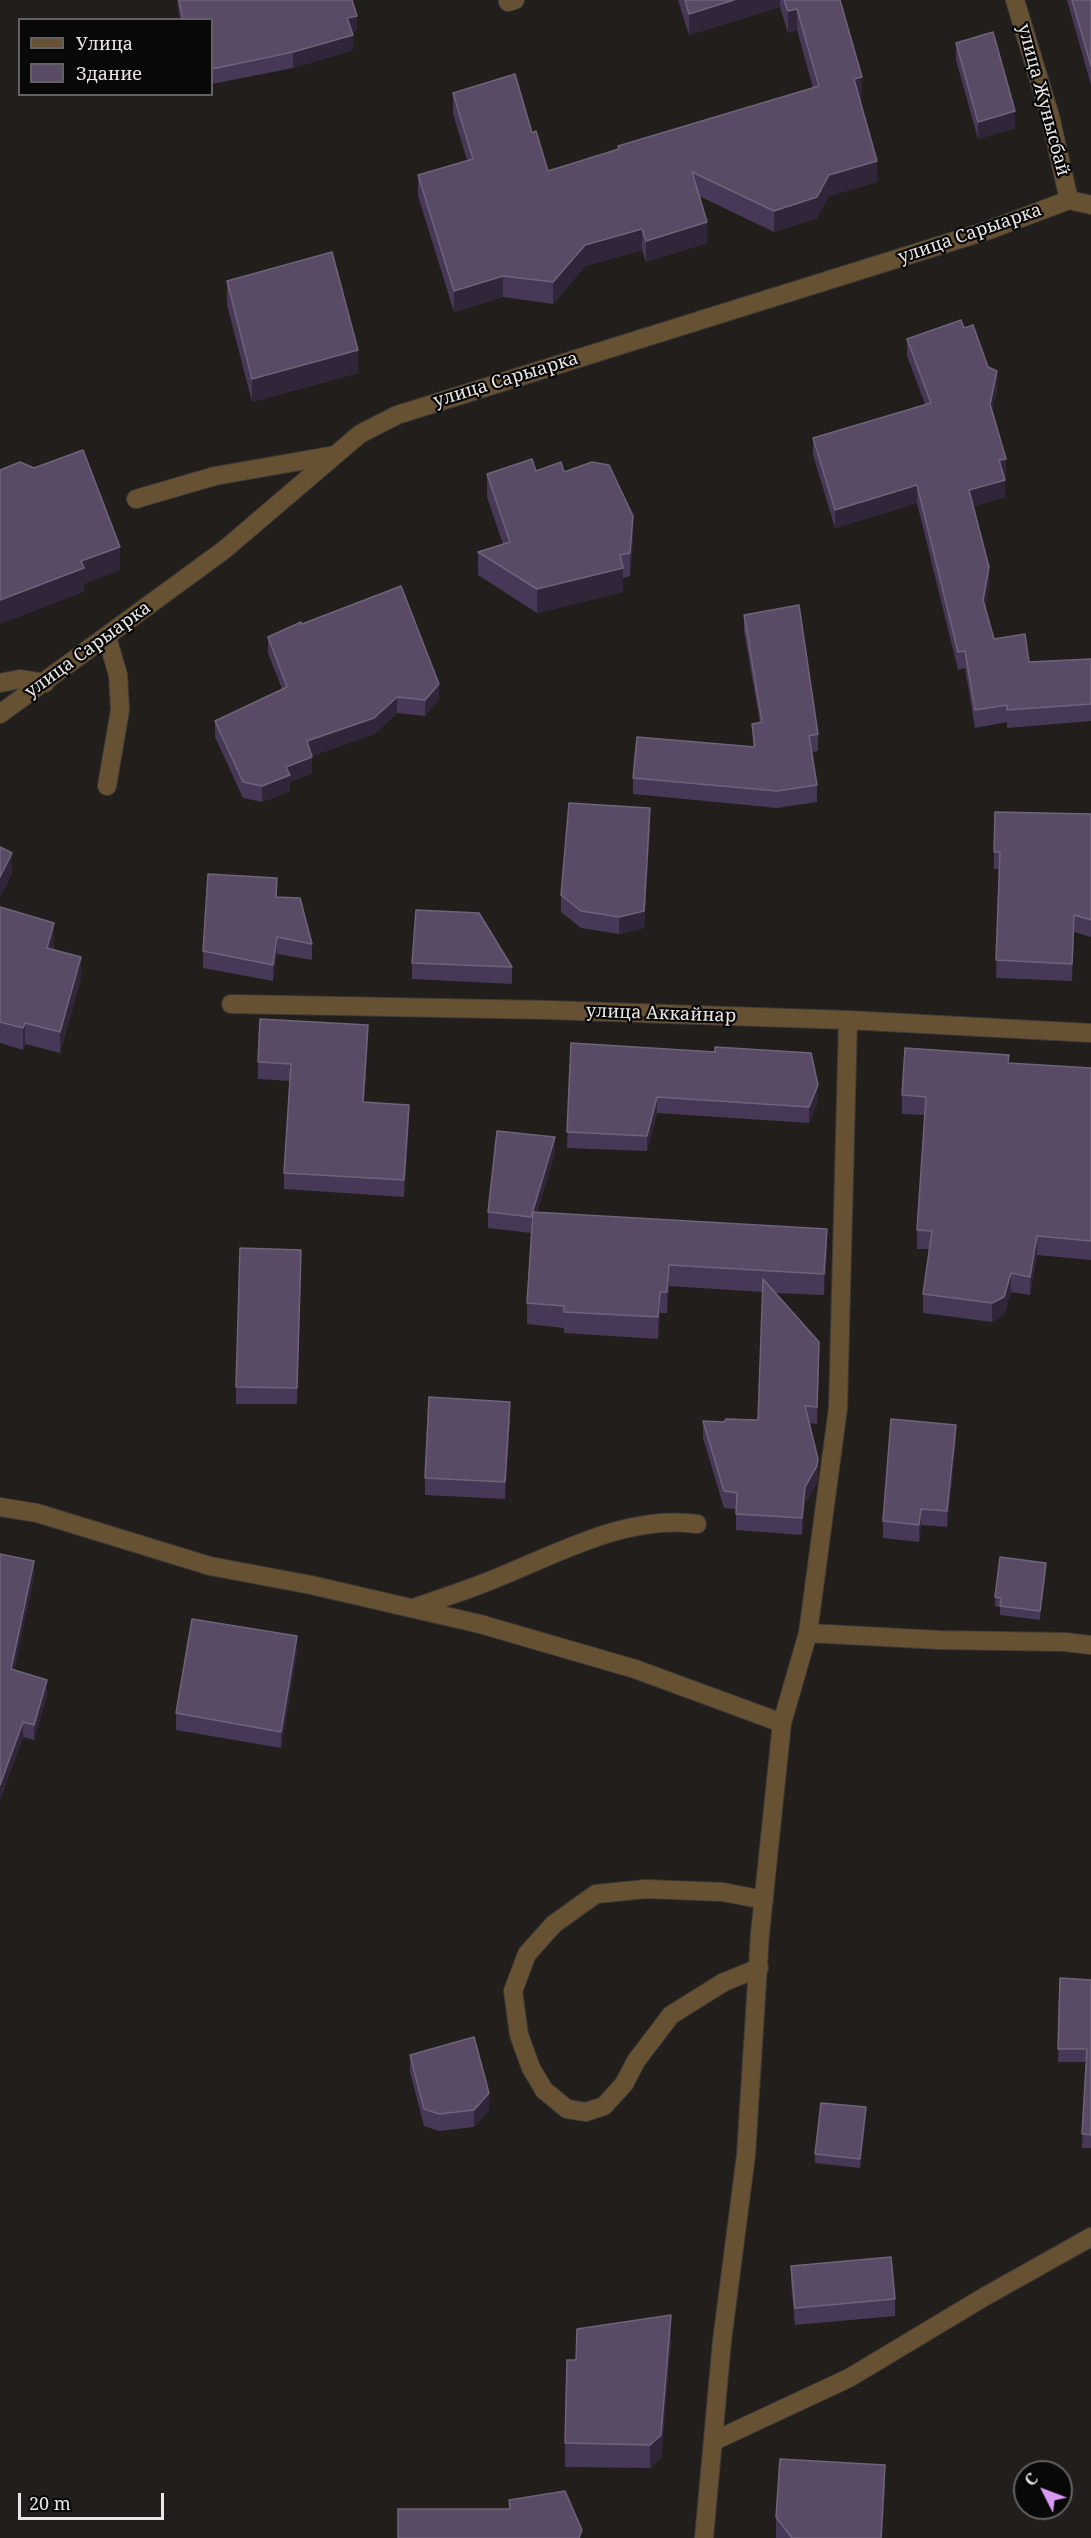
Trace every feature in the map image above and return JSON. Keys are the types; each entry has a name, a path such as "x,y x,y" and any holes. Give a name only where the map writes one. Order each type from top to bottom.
{"street":[{"name":"улица Жунысбай","path":"1015,0 1050,116 1069,200"},
{"path":"1069,200 1091,204"},
{"name":"улица Сарыарка","path":"0,714 224,550 360,434 397,415 989,230 1069,200"},
{"path":"136,499 215,476 336,454"},
{"path":"107,637 118,675 120,711 107,786"},
{"path":"0,682 20,679 45,683"},
{"name":"улица Аккайнар","path":"231,1004 548,1010 848,1020 1091,1033"},
{"path":"704,2538 722,2341 746,2155 764,1900 782,1723 808,1633 838,1408 848,1020"},
{"path":"0,1508 37,1514 210,1566 311,1585 480,1624 634,1670 782,1723"},
{"path":"413,1608 485,1583 605,1534 674,1521 697,1524"},
{"path":"808,1633 940,1640 1065,1642 1091,1645"},
{"path":"759,1968 724,1982 671,2015 636,2061 624,2084 604,2106 586,2112 567,2109 544,2090 531,2068 519,2035 513,1991 527,1954 554,1924 596,1894 646,1889 723,1892 764,1900"},
{"path":"714,2441 849,2378 984,2297 1091,2237"}],"building":[{"path":"179,0 352,0 357,16 347,18 353,35 293,52 213,69 213,18 183,18"},
{"path":"685,0 734,0 689,14"},
{"path":"784,0 840,0 862,77 854,79 877,161 829,175 817,197 774,211 692,172 707,222 646,241 642,229 585,245 553,282 503,276 454,291 418,175 473,159 453,93 515,74 532,133 536,131 548,171 619,149 618,146 819,86 797,9 788,11"},
{"path":"1072,0 1091,0 1091,66"},
{"path":"993,32 1015,111 978,122 956,43"},
{"path":"332,252 358,350 252,379 227,281"},
{"path":"961,320 964,328 973,325 988,367 997,371 990,404 1006,459 999,460 1005,480 969,490 989,567 983,600 994,639 1025,634 1029,662 1091,659 1091,704 1007,710 1007,705 975,710 965,651 958,652 917,485 835,510 813,438 931,403 907,339"},
{"path":"83,450 120,547 81,561 84,568 0,600 0,470 20,462 34,468"},
{"path":"532,459 536,471 561,462 564,472 592,462 609,465 633,516 630,553 620,555 623,568 537,589 478,552 510,542 487,474"},
{"path":"401,586 439,684 425,700 397,697 374,718 307,741 312,757 286,767 290,775 262,786 243,782 215,721 287,687 268,637 301,622 302,624"},
{"path":"799,605 818,734 809,736 817,785 777,791 633,778 637,737 755,747 752,724 762,722 744,615"},
{"path":"569,803 650,808 644,911 619,917 581,911 561,895"},
{"path":"995,812 1091,814 1091,920 1074,915 1072,964 996,960 1000,852 994,852"},
{"path":"0,847 12,853 0,877"},
{"path":"208,874 277,878 276,897 300,898 312,944 277,937 273,965 203,951"},
{"path":"0,907 54,923 47,948 81,957 60,1032 25,1023 23,1028 0,1022"},
{"path":"416,910 479,913 512,967 412,963"},
{"path":"260,1019 368,1025 363,1102 409,1105 404,1180 284,1173 291,1064 258,1062"},
{"path":"571,1043 715,1052 715,1047 811,1053 818,1085 809,1107 657,1097 647,1136 567,1132"},
{"path":"905,1048 1009,1055 1008,1063 1091,1068 1091,1241 1037,1236 1030,1277 1011,1273 1004,1297 992,1303 923,1294 932,1231 917,1230 926,1097 902,1095"},
{"path":"497,1131 555,1137 531,1217 488,1212"},
{"path":"533,1212 827,1229 824,1274 669,1265 667,1292 660,1292 658,1317 564,1312 564,1306 527,1303"},
{"path":"240,1248 301,1250 297,1388 236,1387"},
{"path":"763,1279 819,1342 817,1407 805,1406 818,1459 817,1466 805,1487 802,1518 736,1514 737,1493 724,1491 703,1421 758,1420"},
{"path":"429,1397 510,1402 505,1482 425,1478"},
{"path":"891,1419 956,1425 947,1511 921,1509 919,1525 883,1521"},
{"path":"0,1554 34,1561 11,1669 47,1680 34,1725 23,1722 0,1785"},
{"path":"1000,1557 1046,1563 1040,1611 1000,1606 1001,1598 995,1597"},
{"path":"192,1619 297,1636 281,1732 176,1713"},
{"path":"1060,1978 1091,1980 1091,2135 1082,2134 1087,2049 1058,2049"},
{"path":"474,2037 489,2093 474,2110 439,2114 424,2109 410,2055"},
{"path":"821,2103 866,2107 860,2159 815,2154"},
{"path":"891,2257 895,2299 795,2308 791,2266"},
{"path":"671,2315 661,2435 650,2445 565,2443 567,2360 576,2360 577,2329"},
{"path":"780,2459 885,2465 881,2538 792,2538 776,2517"},
{"path":"565,2491 582,2530 579,2538 398,2538 398,2509 510,2509 509,2500"}]}
